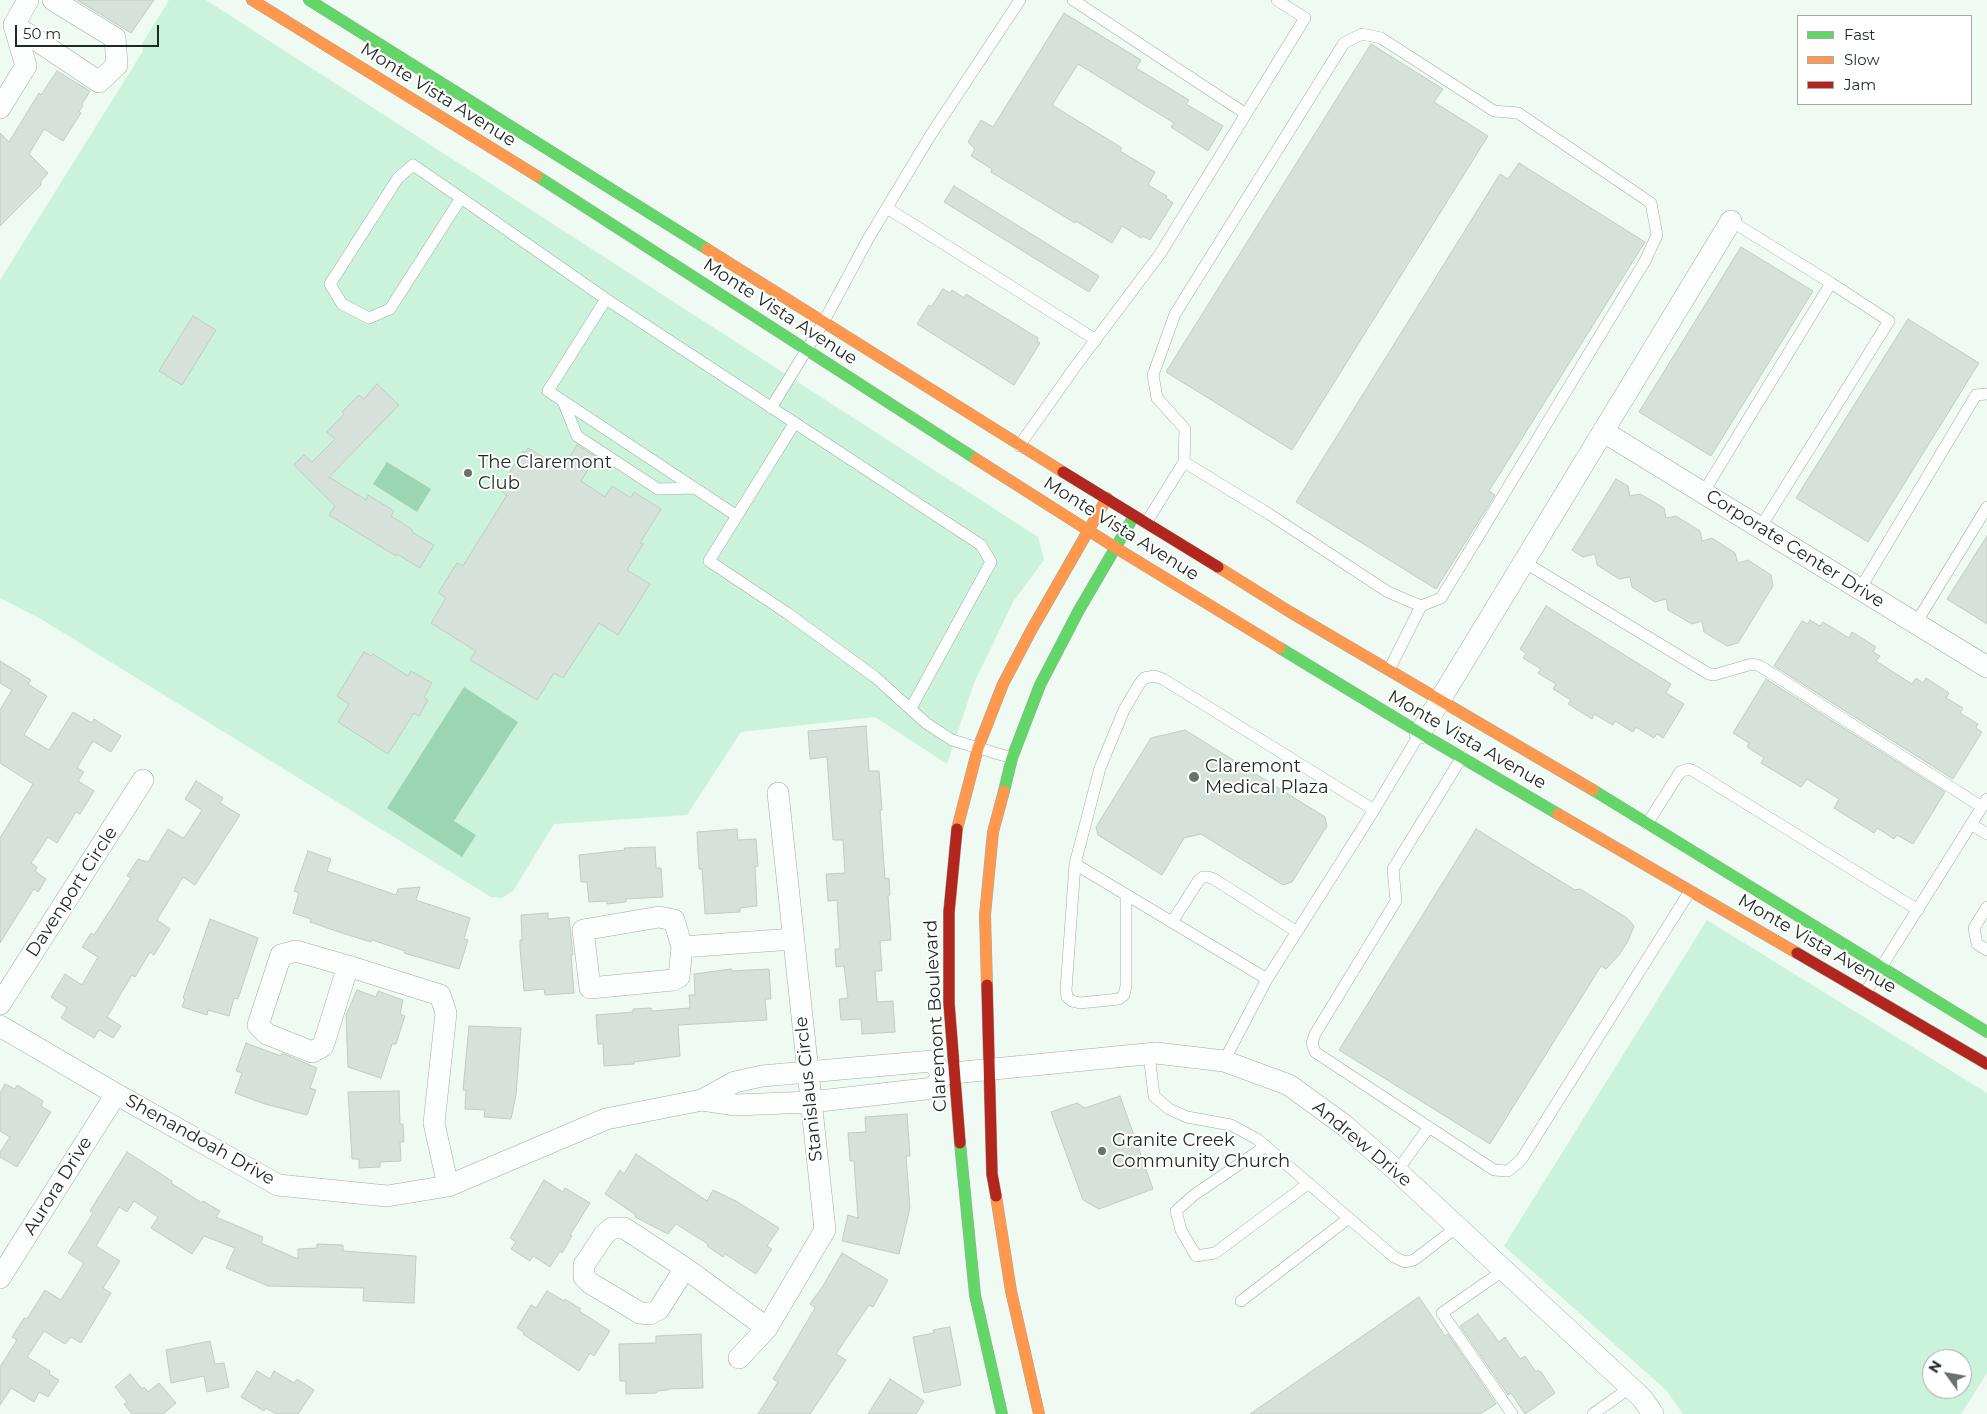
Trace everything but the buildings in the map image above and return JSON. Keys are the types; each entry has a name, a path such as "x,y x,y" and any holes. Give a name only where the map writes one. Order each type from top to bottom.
{"main road":[{"name":"Monte Vista Avenue","path":"252,0 583,205 1116,548 1420,733 1987,1064"},
{"name":"Monte Vista Avenue","path":"309,0 600,181 1019,446 1107,498 1290,612 1647,824 1987,1032"},
{"name":"Claremont Boulevard","path":"1002,1414 975,1295 949,1073 949,912 958,823 978,748 1003,684 1032,629 1107,498"},
{"path":"1039,1414 1011,1291 992,1174 984,915 993,832 1012,758 1040,685 1079,610 1134,516"}],"street":[{"path":"0,108 26,66 14,25 28,0"},
{"path":"14,25 98,82 117,65 115,38 53,0"},
{"path":"1420,733 1731,221"},
{"name":"Corporate Center Drive","path":"1604,432 1987,667"},
{"name":"Davenport Circle","path":"0,1004 144,780"},
{"name":"Stanislaus Circle","path":"739,1358 767,1328 825,1230 778,793"},
{"path":"659,918 674,920 682,947 679,977 673,980 590,988 582,930 659,918"},
{"path":"682,947 793,939"},
{"path":"348,966 323,1046 312,1052 267,1034 258,1025 281,955 296,951 348,966 440,995 446,1013 434,1123 448,1186"},
{"name":"Shenandoah Drive","path":"0,1026 278,1185 388,1196 448,1186 606,1119 702,1100 735,1082 762,1076 932,1061 949,1073 934,1088 811,1102 736,1105 702,1100"},
{"name":"Andrew Drive","path":"949,1073 1149,1054 1224,1060 1289,1085 1344,1125 1397,1171 1631,1387 1642,1398 1653,1414"},
{"name":"Aurora Drive","path":"0,1278 116,1094"},
{"path":"685,1268 659,1309 650,1314 640,1313 590,1283 584,1277 584,1265 604,1235 612,1228 624,1228 685,1268 767,1328"}],"lane":[{"path":"771,408 823,323 887,208 930,136 1020,0"},
{"path":"1073,0 1246,114"},
{"path":"1019,446 1160,254 1305,18 1277,0"},
{"path":"1146,523 1184,462 1186,429 1157,398 1153,375 1175,314 1344,43 1362,34 1381,38 1494,111 1518,113 1651,204 1657,235 1646,261 1440,598 1421,606 1389,670"},
{"path":"461,198 390,310 370,318 342,304 330,284 398,178 413,166 461,198 606,300 981,545 991,562 910,708"},
{"path":"887,208 1096,340"},
{"path":"1731,221 1889,321 1760,528"},
{"path":"1703,493 1831,283"},
{"path":"606,300 548,391 737,516"},
{"path":"1860,589 1976,396 1987,394"},
{"path":"563,401 577,436 613,460 658,489 696,488"},
{"path":"794,424 709,561 787,613 875,677 926,723 952,740 1012,758"},
{"path":"613,460 625,442"},
{"path":"1184,462 1269,514 1388,592 1421,606"},
{"path":"1916,623 1987,508"},
{"path":"1524,562 1709,674 1714,675 1752,664 1760,666 1984,803 1865,993"},
{"path":"1126,894 1126,986 1124,995 1119,999 1072,1002 1067,997 1066,990 1075,864 1100,768 1124,710 1144,678 1154,676 1163,678 1374,810"},
{"path":"1224,1060 1267,979 1374,810 1420,733"},
{"path":"1462,757 1393,869 1396,900 1315,1034 1312,1043 1315,1052 1494,1170 1508,1171 1521,1160 1690,891"},
{"path":"1647,824 1680,772 1688,768 1918,910"},
{"path":"1971,824 1987,834"},
{"path":"1075,864 1267,979"},
{"path":"1172,922 1199,880 1203,877 1208,877 1297,932"},
{"path":"1987,907 1974,928 1977,944 1987,950"},
{"path":"1149,1054 1154,1096 1168,1109 1187,1117 1231,1125 1258,1139 1394,1257 1405,1262 1414,1260 1458,1227"},
{"path":"1397,1171 1429,1127"},
{"path":"1266,1146 1194,1195 1176,1211 1180,1230 1196,1256 1215,1253 1309,1183"},
{"path":"1241,1301 1349,1218"},
{"path":"1504,1270 1442,1313 1512,1414"},
{"path":"1593,1414 1631,1387"}],"shaded area":[{"name":"The Claremont Club","path":"169,0 206,0 1038,537 1044,560 1013,602 974,683 947,764 875,717 741,732 687,815 554,824 513,891 502,898 491,897 41,619 0,598 0,280 143,51 142,44"},
{"path":"387,462 431,489 417,512 373,484"},
{"path":"464,687 518,722 454,821 476,835 462,857 387,808"},
{"path":"1707,920 1987,1093 1987,1373 1972,1397 1972,1349 1922,1349 1922,1399 1971,1399 1961,1414 1683,1414 1666,1390 1504,1246"}],"traffic: fast":[{"path":"309,0 707,249"},
{"path":"537,176 976,459"},
{"path":"1004,791 1012,758 1040,685 1079,610 1134,516"},
{"path":"1280,648 1558,814"},
{"path":"1593,790 1987,1032"},
{"path":"960,1143 975,1295 1002,1414"}],"traffic: slow":[{"path":"252,0 537,176"},
{"path":"707,249 1063,472"},
{"path":"976,459 1116,548 1280,648"},
{"path":"957,829 978,748 1003,684 1032,629 1107,498"},
{"path":"1218,567 1290,612 1593,790"},
{"path":"987,985 985,915 993,832 1004,791"},
{"path":"1558,814 1797,953"},
{"path":"996,1196 1011,1291 1039,1414"}],"traffic: jam":[{"path":"1063,472 1218,567"},
{"path":"957,829 949,912 949,1003 960,1143"},
{"path":"1797,953 1987,1064"},
{"path":"987,985 992,1174 996,1196"}],"place":[{"name":"The Claremont Club","path":"468,473"},
{"name":"Claremont Medical Plaza","path":"1194,777"},
{"name":"Granite Creek Community Church","path":"1102,1151"}]}
